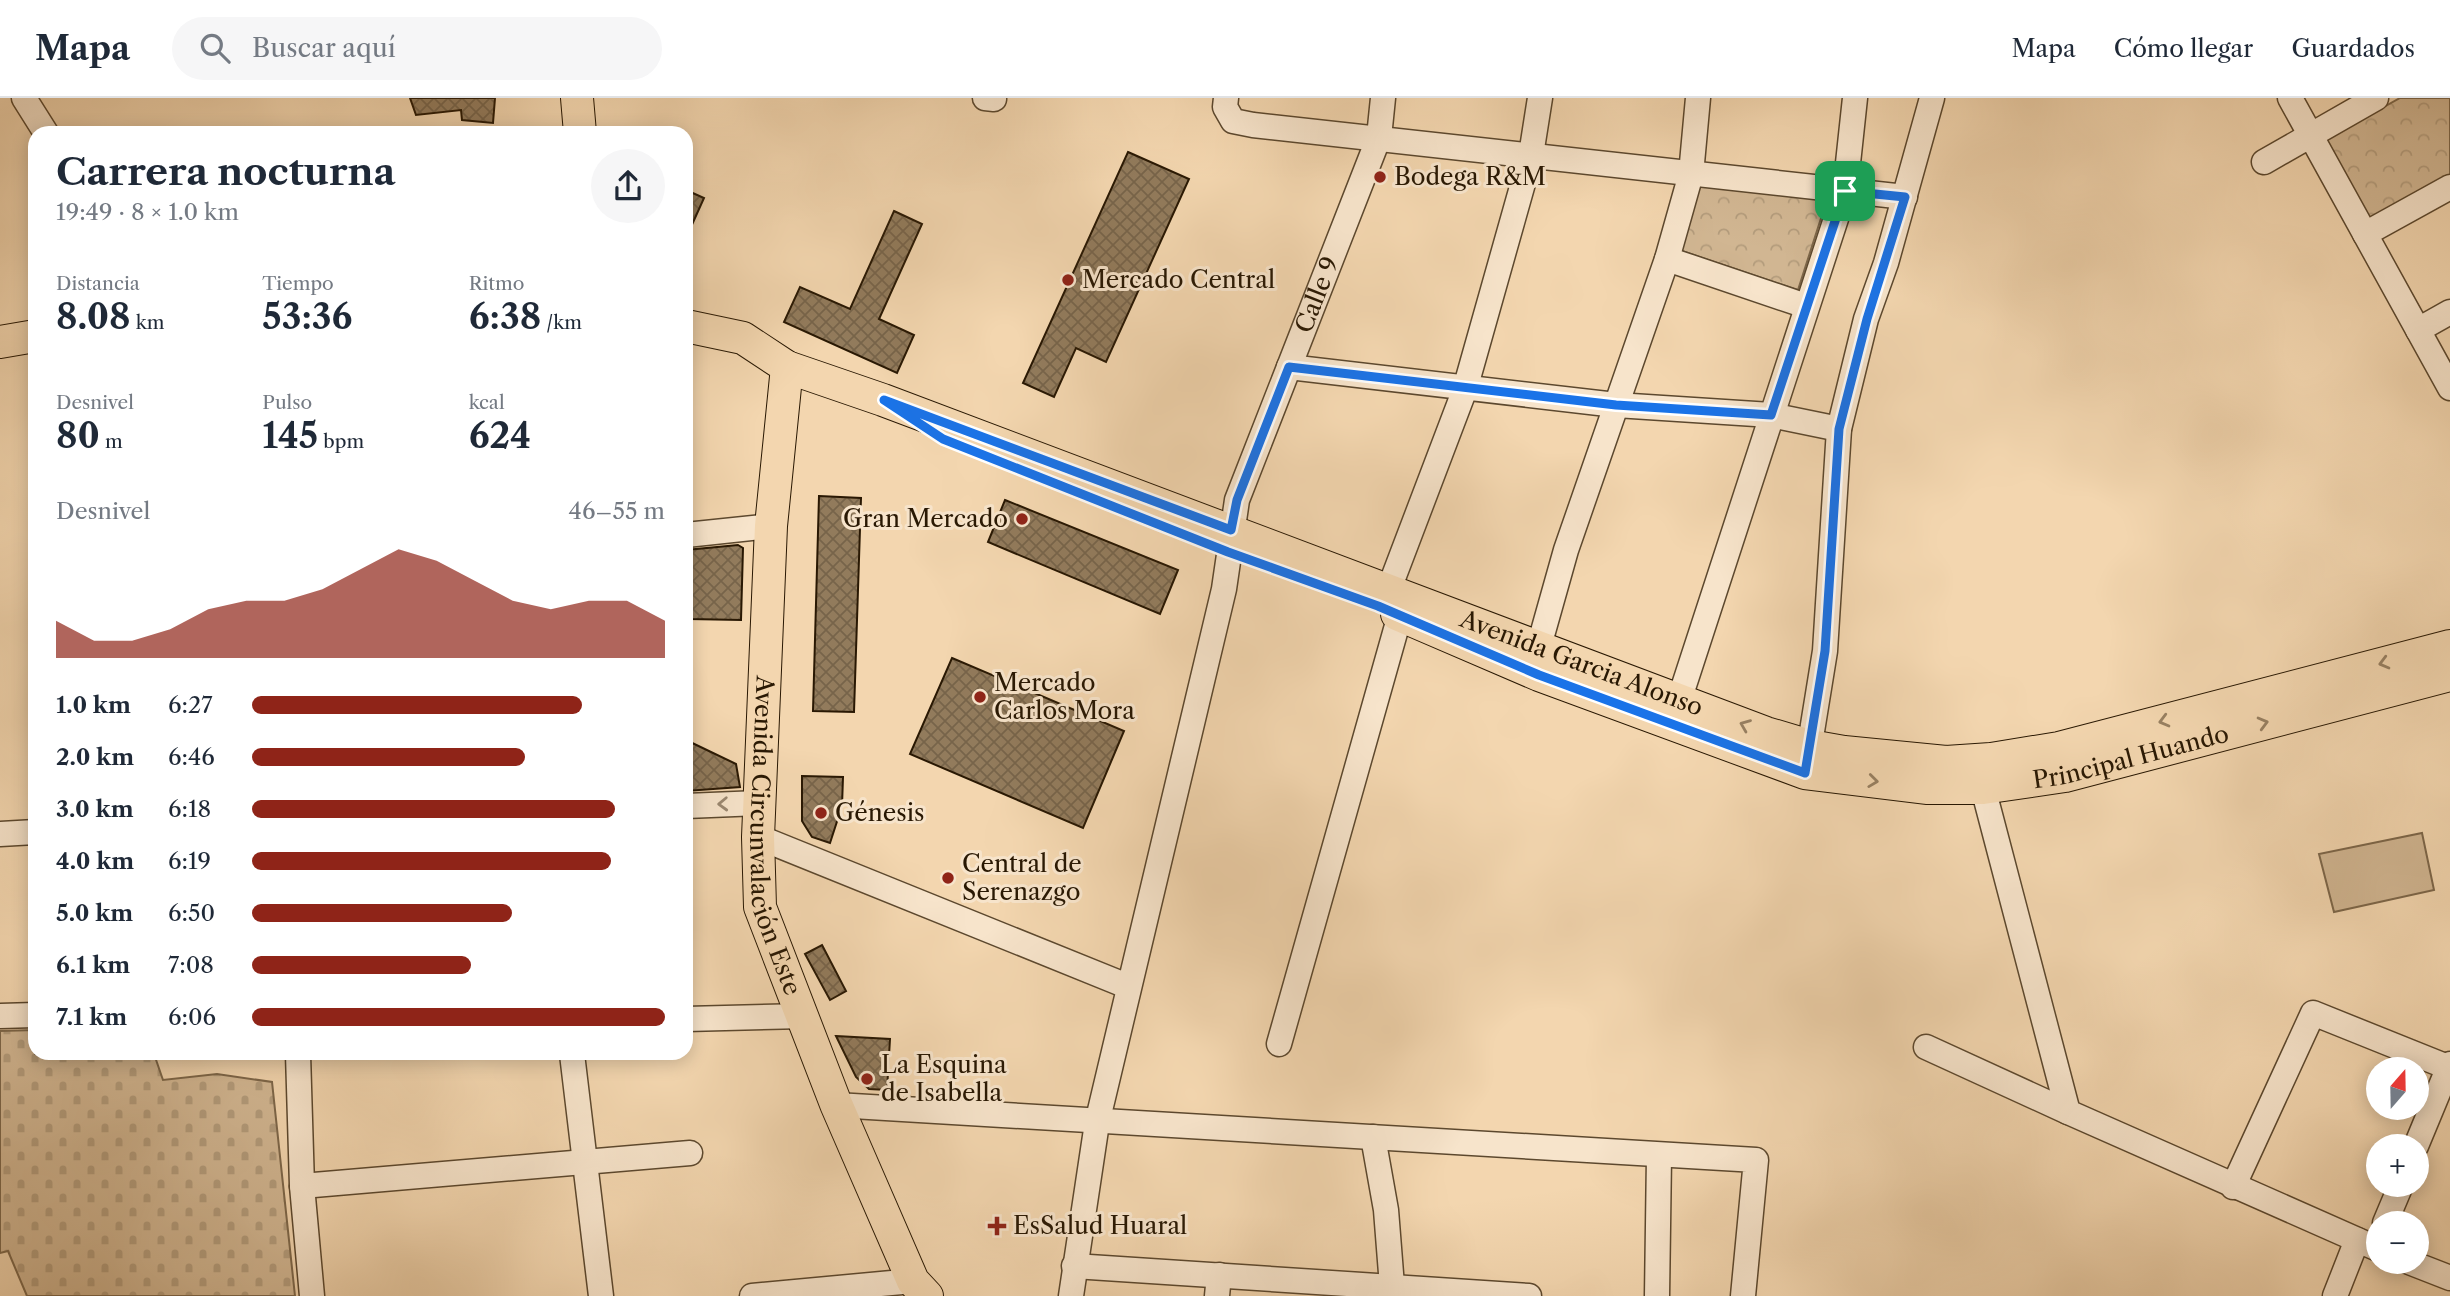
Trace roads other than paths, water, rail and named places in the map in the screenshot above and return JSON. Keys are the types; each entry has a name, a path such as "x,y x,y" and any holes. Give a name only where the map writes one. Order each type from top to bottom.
{"main road":[{"path":"578,98 580,126"},
{"name":"Avenida Garcia Alonso","path":"693,327 743,338 787,367 884,400 943,439 1230,541 1394,602 1539,661 1808,760"},
{"path":"0,342 28,337"},
{"name":"Avenida Circunvalación Este","path":"787,367 771,526 758,837 760,907 836,1105 918,1291"},
{"name":"Principal Huando","path":"1808,760 1946,762 2046,750 2450,646"},
{"name":"Principal Huando","path":"1808,760 1928,788 1983,788 2065,776 2450,675"}],"street":[{"path":"24,98 42,126"},
{"path":"985,98 994,99"},
{"path":"1226,98 1225,107 1233,121 1905,197"},
{"name":"Calle 9","path":"1071,1296 1097,1122 1127,986 1224,589 1237,500 1379,137 1383,98"},
{"path":"1279,1044 1394,602 1465,389 1531,155 1540,98"},
{"path":"1539,661 1566,550 1667,259 1691,174 1698,98"},
{"path":"1676,711 1805,306 1845,191 1855,98"},
{"path":"1808,760 1825,651 1839,429 1867,319 1932,98"},
{"path":"2290,98 2450,387"},
{"path":"2264,162 2376,98"},
{"path":"2365,234 2450,187"},
{"path":"1667,259 1805,306"},
{"path":"2418,330 2450,312"},
{"path":"1289,367 1616,405 1771,415 1839,429"},
{"path":"693,534 771,526"},
{"path":"1983,788 2068,1112"},
{"path":"693,806 759,803"},
{"path":"0,834 28,832"},
{"path":"758,837 1127,986"},
{"path":"2233,1187 2313,1013 2450,1066 2421,1134"},
{"path":"0,1016 28,1015"},
{"path":"693,1019 804,1016"},
{"path":"1926,1046 2233,1187 2366,1242"},
{"path":"298,1060 302,1186 312,1296"},
{"path":"573,1060 601,1296"},
{"path":"836,1105 1756,1160 1743,1296"},
{"path":"1373,1137 1386,1210 1378,1289"},
{"path":"302,1186 690,1153"},
{"path":"1657,1296 1659,1156"},
{"path":"2335,1296 2366,1252"},
{"path":"1074,1266 1218,1285 1529,1296"},
{"path":"2429,1270 2450,1278"},
{"path":"752,1296 918,1291"}],"place":[{"name":"Bodega R&M","path":"1380,177"},
{"name":"Mercado Central","path":"1068,280"},
{"name":"Gran Mercado","path":"1022,519"},
{"name":"Mercado Carlos Mora","path":"980,697"},
{"name":"Génesis","path":"821,813"},
{"name":"Central de Serenazgo","path":"948,878"},
{"name":"La Esquina de Isabella","path":"867,1079"},
{"name":"EsSalud Huaral","path":"997,1226"}]}
